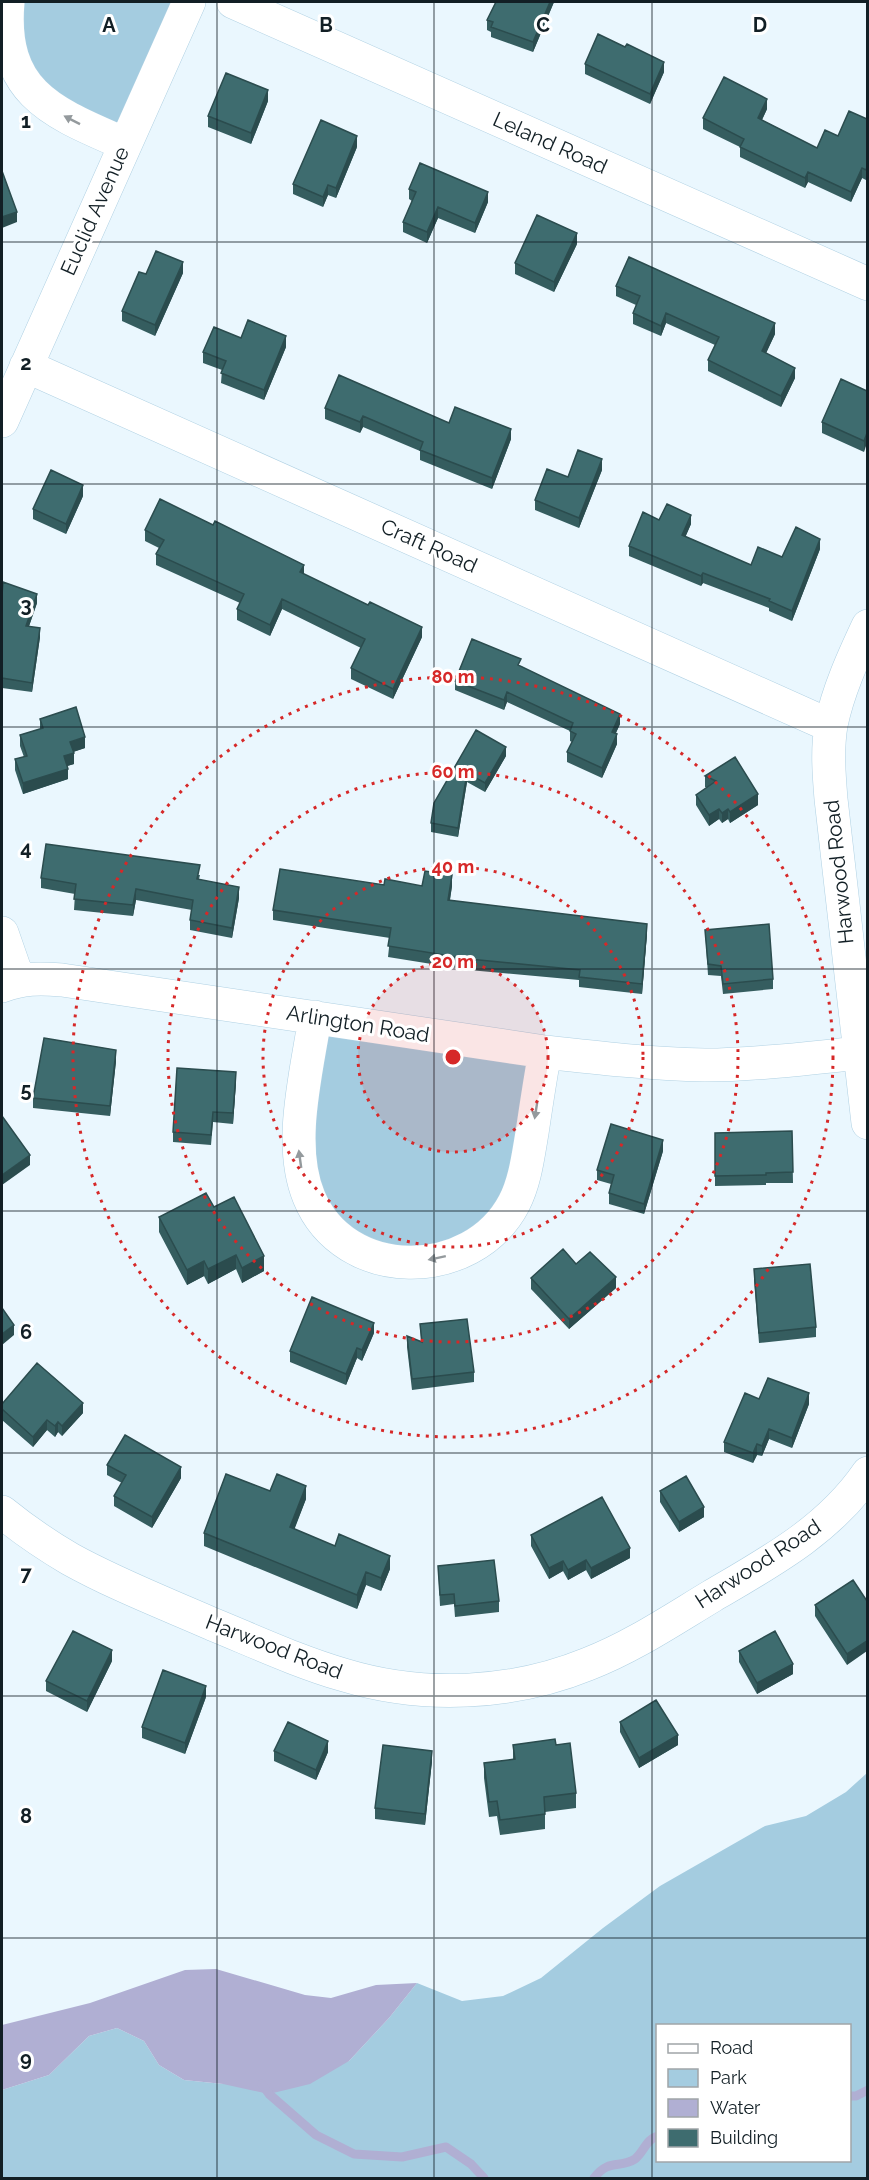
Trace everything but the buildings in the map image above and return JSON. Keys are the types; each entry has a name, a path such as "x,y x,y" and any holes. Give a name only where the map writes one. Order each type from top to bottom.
{"street":[{"path":"8,2 9,43 16,66 29,89 48,106 71,121 125,144"},
{"name":"Euclid Avenue","path":"2,421 189,2"},
{"name":"Leland Road","path":"233,2 867,284"},
{"name":"Craft Road","path":"26,366 831,726"},
{"name":"Harwood Road","path":"867,626 841,688 831,726 828,761 867,1123"},
{"path":"2,933 10,982"},
{"name":"Arlington Road","path":"10,982 39,978 62,980 609,1060 707,1065 860,1053"},
{"path":"315,1017 299,1125 298,1149 302,1174 309,1198 323,1220 340,1240 358,1252 383,1260 411,1263 440,1259 465,1251 486,1238 503,1222 515,1202 523,1179 545,1052"},
{"name":"Harwood Road","path":"2,1512 68,1558 108,1579 306,1663 346,1676 384,1684 424,1689 468,1690 510,1686 552,1678 624,1648 782,1555 814,1532 844,1505 867,1473"}],"green space":[{"path":"8,2 189,2 125,144 48,106"},
{"path":"315,1017 545,1052 503,1222 383,1260 309,1198"},
{"path":"867,1773 867,2178 2,2178 2,2090 49,2075 89,2036 117,2028 144,2041 159,2065 184,2080 223,2084 349,2061 389,2018 417,1983 462,2001 503,1996 541,1978 660,1886 765,1826 806,1816 846,1792"}],"water":[{"path":"216,1969 305,1995 331,1998 376,1985 417,1983 389,2018 349,2061 310,2084 269,2094 223,2084 184,2080 159,2065 144,2041 117,2028 89,2036 49,2075 2,2090 2,2025 90,2003 185,1970"}],"waterway":[{"path":"262,2084 269,2094 316,2135 354,2154 402,2157 446,2147 471,2164 484,2178"},
{"path":"851,2096 868,2090"},
{"path":"594,2178 605,2168 635,2159 656,2137"}]}
